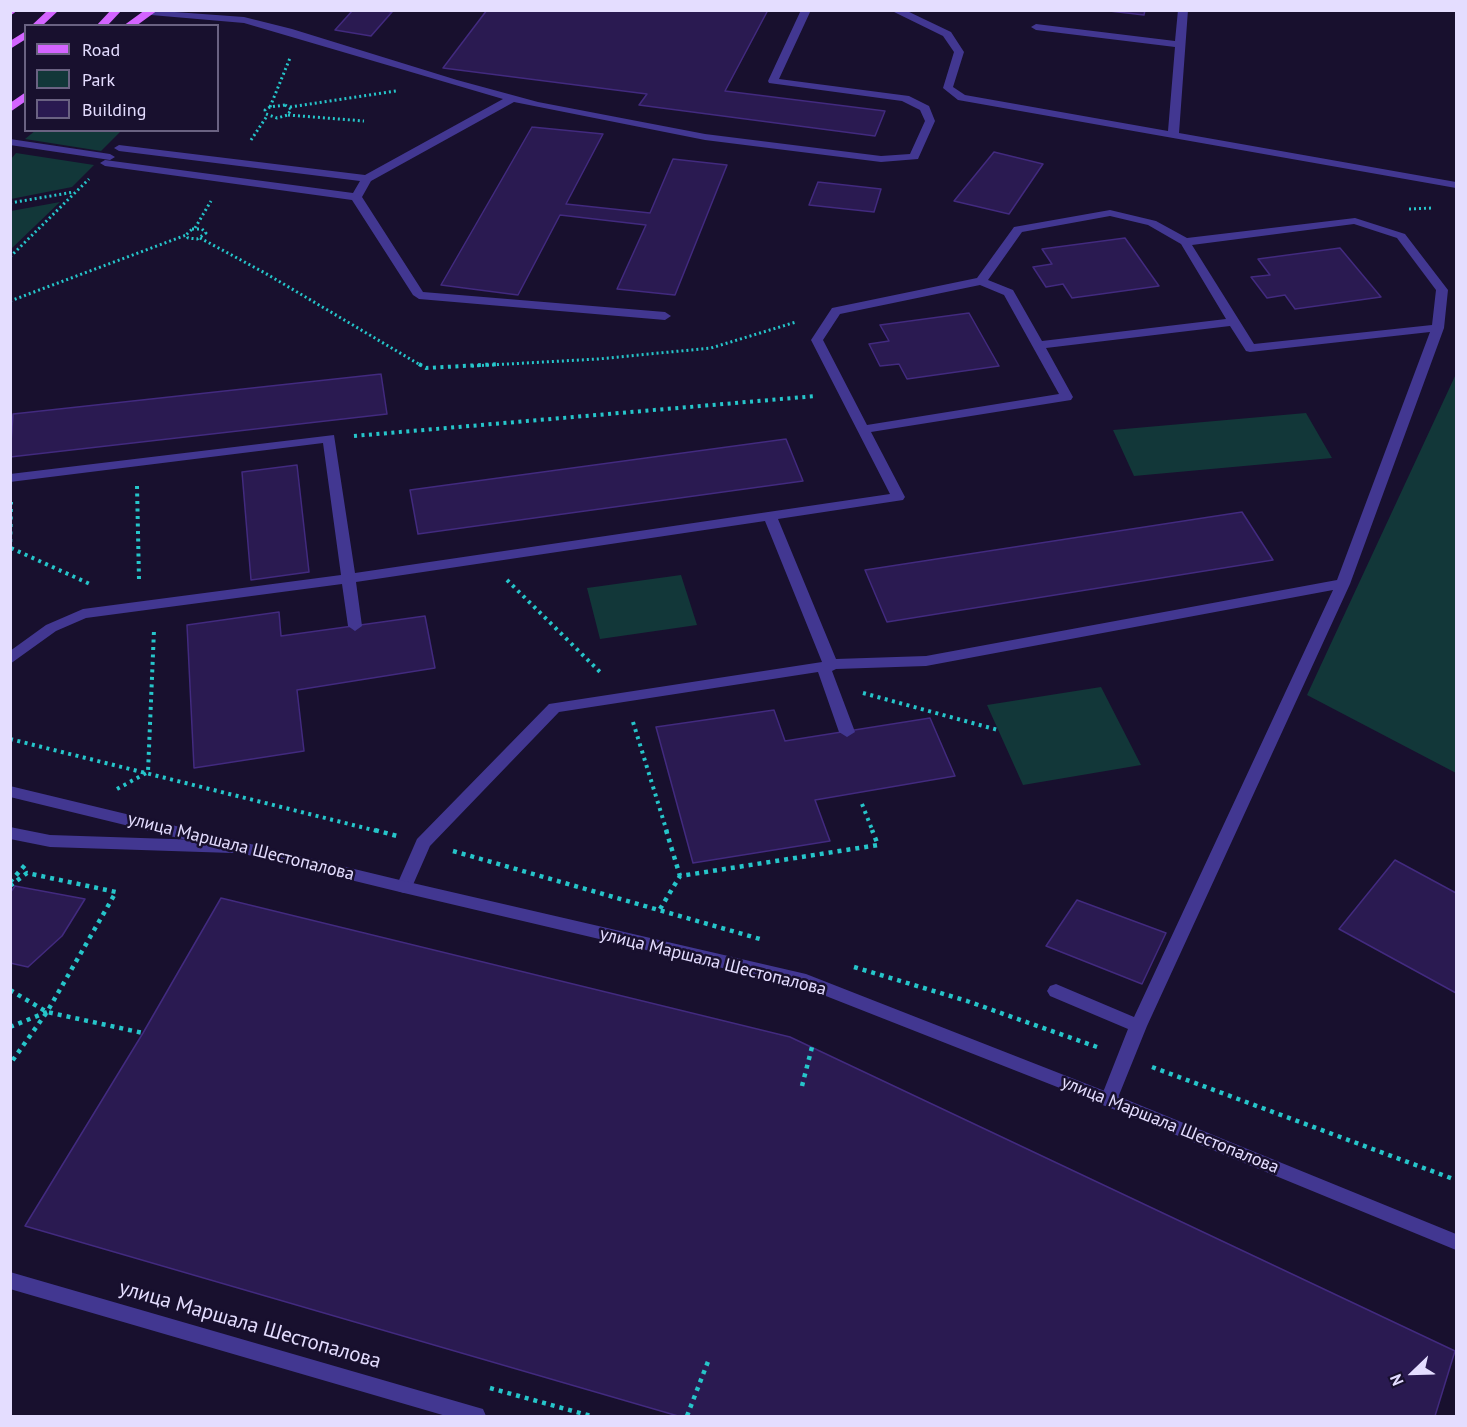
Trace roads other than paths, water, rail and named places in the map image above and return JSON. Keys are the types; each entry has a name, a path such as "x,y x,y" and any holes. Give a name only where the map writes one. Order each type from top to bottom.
{"main road":[{"path":"38,24 54,10"},
{"path":"103,24 117,10"},
{"path":"131,24 152,11"},
{"path":"10,46 24,36"},
{"path":"10,109 24,97"}],"street":[{"path":"152,11 244,20 300,34 511,99 705,137 881,159 914,157 930,121 925,108 905,98 774,81 806,10"},
{"path":"895,10 947,34 959,52 948,88 962,98 1456,185"},
{"path":"1173,135 1183,10"},
{"path":"1036,27 1180,45"},
{"path":"356,197 367,179 511,99"},
{"path":"10,142 107,160 356,197 419,295 665,316"},
{"path":"119,148 367,179"},
{"path":"981,281 1018,229 1110,213 1152,223 1185,242 1250,348 1438,328"},
{"path":"1109,1100 1138,1026 1343,584 1438,328 1442,290 1401,236 1355,220 1185,242"},
{"path":"10,659 51,628 83,614 348,579 771,518 898,497 817,340 836,310 981,281 1008,293 1067,397 863,429"},
{"path":"1036,345 1234,322"},
{"path":"11,478 329,438 355,626"},
{"path":"771,518 827,666 829,684 847,732"},
{"path":"404,887 423,843 554,708 851,662 926,661 1343,584"},
{"name":"улица Маршала Шестопалова","path":"10,791 404,887 807,981 1109,1100 1456,1242"},
{"path":"10,833 50,841 247,848"},
{"path":"1056,991 1138,1026"},
{"name":"улица Маршала Шестопалова","path":"10,1280 477,1416"}]}
